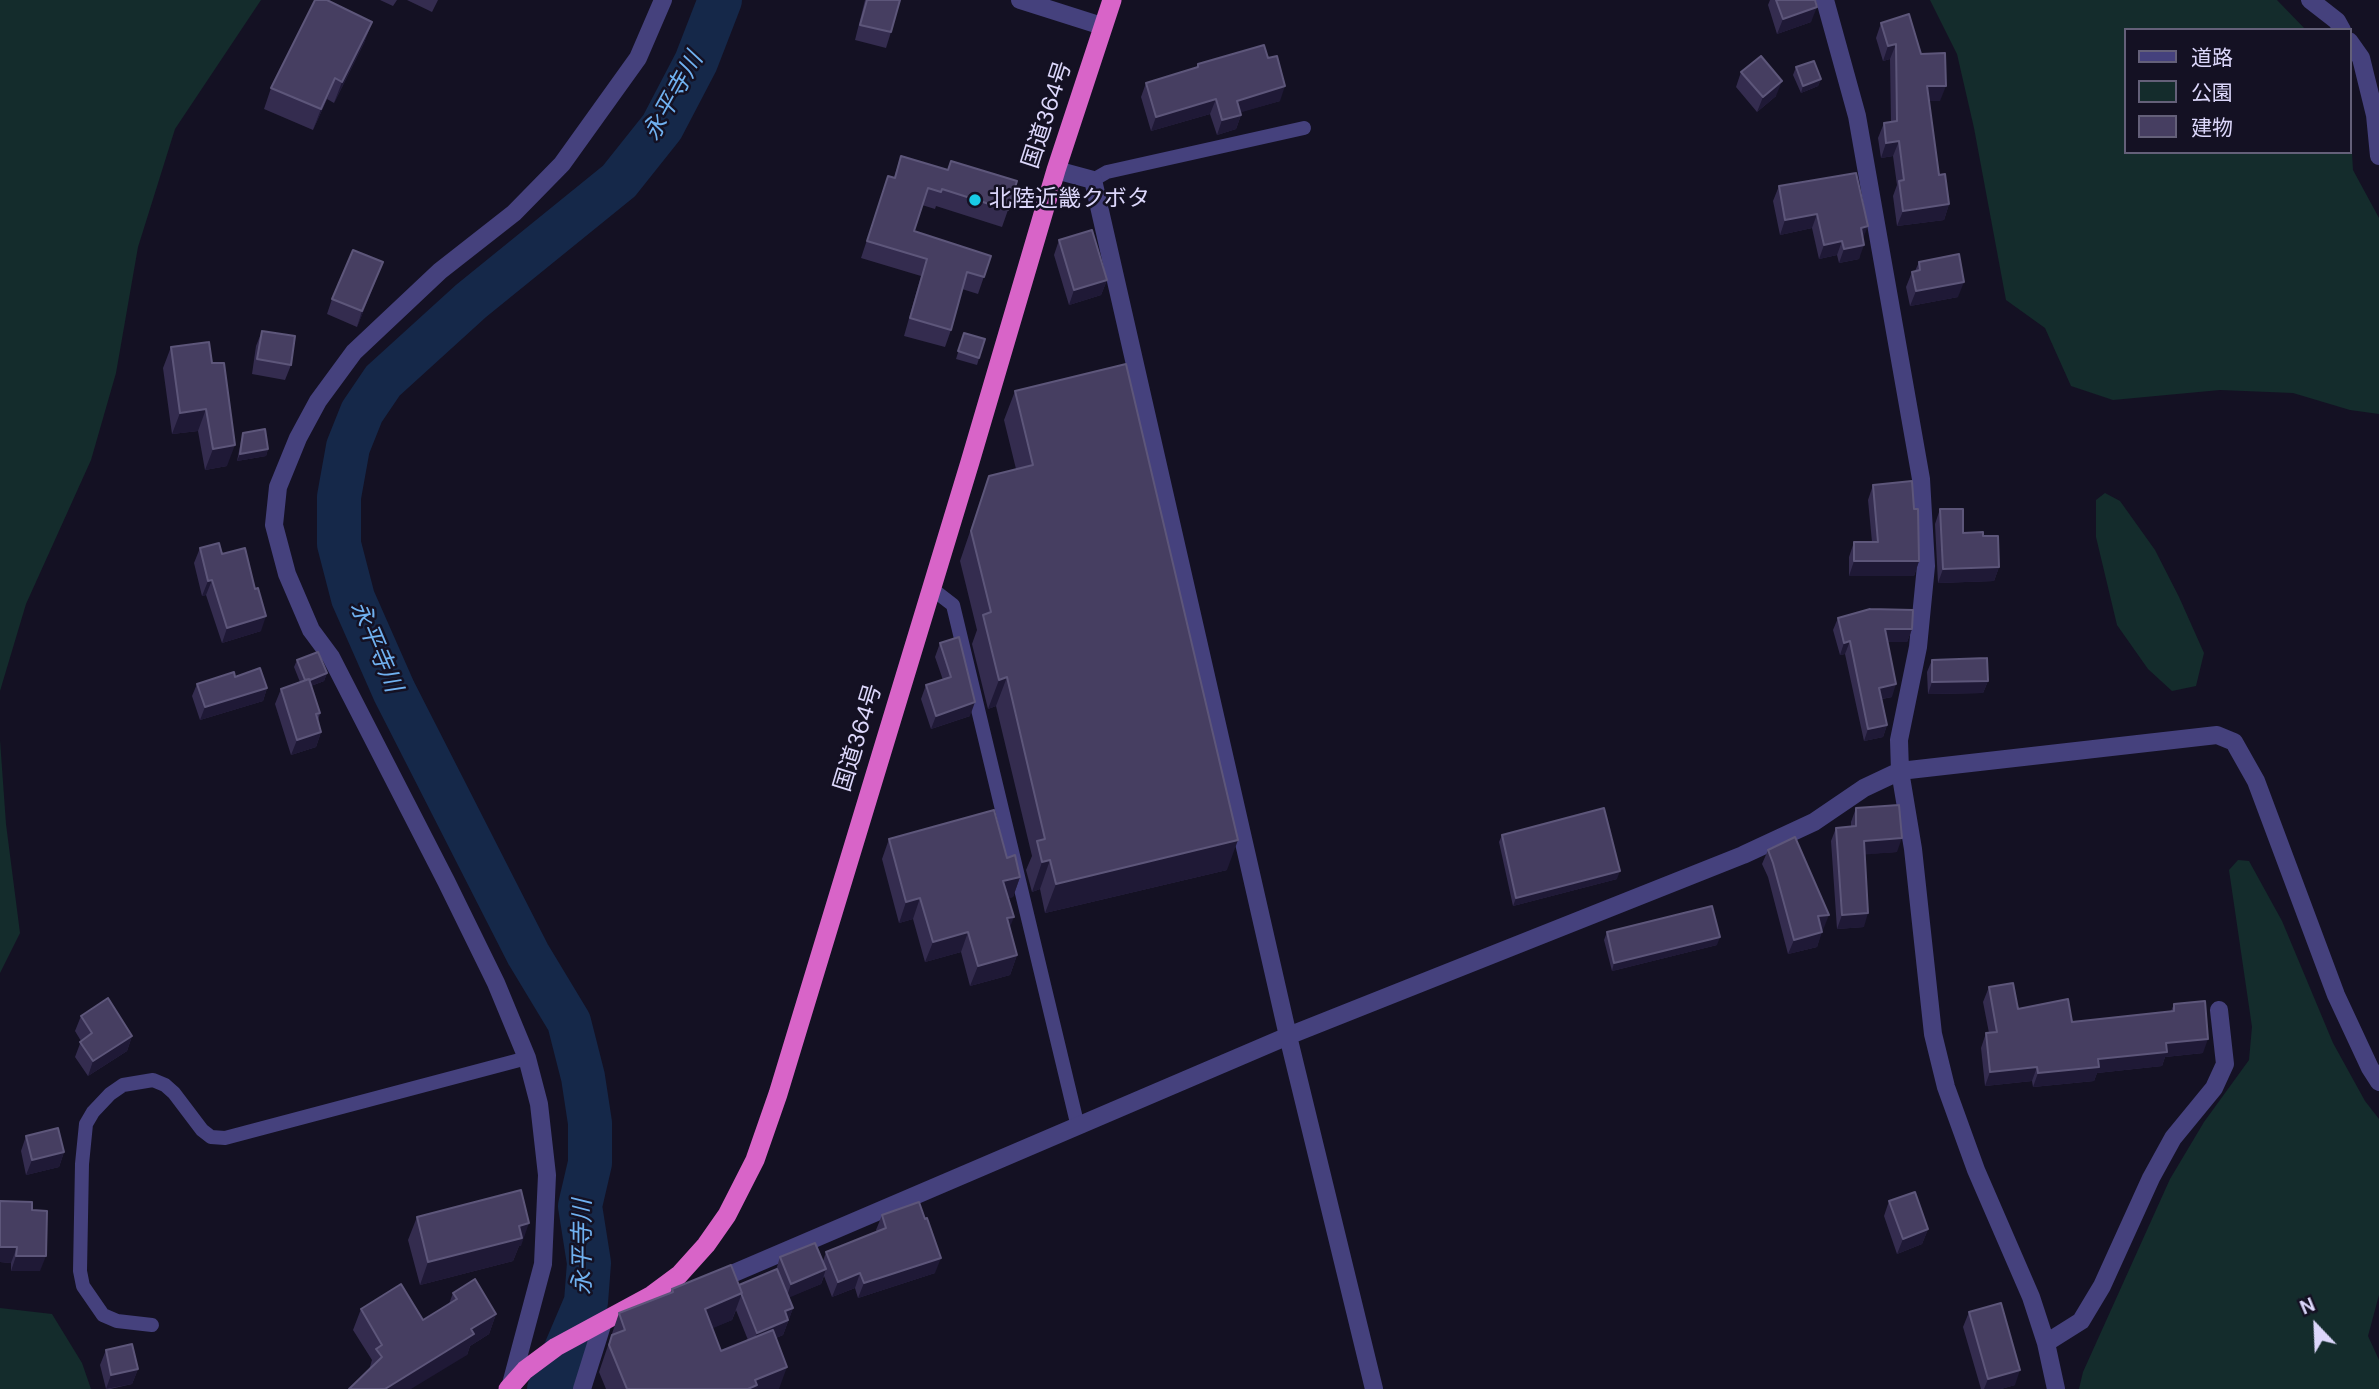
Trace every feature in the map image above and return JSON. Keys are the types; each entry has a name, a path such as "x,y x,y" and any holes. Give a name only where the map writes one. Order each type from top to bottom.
{"highway":[{"name":"国道364号","path":"515,1381 556,1347 652,1294 679,1275 706,1245 727,1215 754,1160 778,1094 1056,170 1112,0"}],"street":[{"path":"515,1381 543,1264 547,1188 538,1104 527,1058 496,983 446,881 331,657 311,630 287,574 274,525 278,487 298,438 318,401 354,352 440,271 514,213 562,164 638,58 663,0"},
{"path":"1020,0 1102,26"},
{"path":"1825,0 1857,116 1921,479 1926,566 1918,647 1899,740 1900,771 1913,849 1933,1034 1946,1087 1976,1170 2031,1297 2046,1343 2056,1389"},
{"path":"2310,0 2337,21 2341,28"},
{"path":"2351,44 2361,58 2364,70 2375,115 2379,156"},
{"path":"1056,170 1093,180 1288,1036 1374,1389"},
{"path":"700,1288 1288,1036 1743,855 1814,822 1864,788 1900,771 2217,735 2234,741 2256,781 2336,995 2370,1069 2379,1082"},
{"path":"2046,1343 2081,1321 2102,1286 2151,1178 2173,1138 2214,1088 2225,1064 2219,1010"},
{"path":"652,1294 675,1298"},
{"path":"582,1389 599,1324"}],"lane":[{"path":"1093,180 1107,172 1304,128"},
{"path":"931,588 953,605 1078,1128"},
{"path":"152,1325 117,1321 103,1315 83,1286 80,1271 82,1164 86,1124 110,1094 123,1085 153,1080 174,1093 202,1130 211,1137 225,1138 527,1058"}],"green space":[{"path":"0,0 261,0 175,129 138,247 116,373 91,460 26,604 0,691"},
{"path":"1930,0 2277,0 2304,28 2124,28 2124,154 2351,154 2351,137 2353,170 2379,218 2379,414 2350,410 2293,393 2220,390 2113,400 2071,386 2045,328 2006,300 1974,128 1957,54"},
{"path":"2105,493 2120,501 2155,550 2179,597 2204,653 2196,686 2172,691 2148,669 2117,625 2096,537 2096,500"},
{"path":"0,740 6,824 20,933 0,973"},
{"path":"2238,860 2249,861 2282,921 2333,1043 2365,1101 2379,1119 2379,1295 2368,1336 2379,1360 2379,1389 2079,1389 2083,1372 2170,1179 2204,1122 2249,1060 2252,1027 2229,870"},
{"path":"0,1308 52,1314 82,1363 91,1389 0,1389"}],"building":[{"path":"315,0 327,0 372,22 342,82 335,78 321,109 271,88"},
{"path":"867,0 900,0 891,32 860,25"},
{"path":"1776,0 1815,0 1817,7 1783,19"},
{"path":"1909,14 1921,54 1945,53 1946,86 1927,86 1939,175 1945,174 1949,204 1903,211 1899,181 1904,180 1899,141 1886,143 1884,123 1897,121 1896,44 1888,46 1881,23"},
{"path":"1264,45 1268,58 1277,56 1285,86 1237,101 1241,115 1222,120 1216,99 1156,117 1146,83 1198,67 1198,64"},
{"path":"1761,56 1782,81 1763,97 1741,72"},
{"path":"1814,61 1821,79 1803,86 1796,67"},
{"path":"901,156 948,170 951,161 1017,181 1008,210 942,189 941,192 928,188 914,231 991,256 984,277 967,272 951,330 910,318 927,259 867,241 888,176 895,178"},
{"path":"1856,173 1868,226 1861,228 1864,245 1844,249 1842,241 1824,245 1817,214 1785,220 1779,186"},
{"path":"1092,230 1107,280 1074,290 1059,240"},
{"path":"353,250 383,262 362,311 332,299"},
{"path":"1959,254 1964,282 1916,291 1912,272 1920,270 1919,262"},
{"path":"262,331 295,336 291,365 257,359"},
{"path":"964,333 985,339 979,358 958,351"},
{"path":"209,342 212,363 224,363 235,445 213,449 206,409 180,413 171,347"},
{"path":"1126,364 1238,840 1056,884 1050,860 1042,862 1037,841 1045,839 1007,677 999,680 983,615 991,612 971,531 989,476 1033,465 1015,391"},
{"path":"265,429 268,449 240,454 243,433"},
{"path":"1912,481 1914,509 1918,509 1919,561 1854,561 1854,542 1878,542 1873,485"},
{"path":"1940,509 1963,509 1963,533 1983,532 1983,536 1998,536 1999,567 1943,569"},
{"path":"219,543 222,554 245,548 255,589 258,588 266,616 227,628 212,580 208,581 200,548"},
{"path":"1870,609 1913,610 1912,629 1885,629 1896,684 1879,688 1887,725 1868,729 1850,641 1844,643 1838,618"},
{"path":"959,637 975,702 936,716 926,685 951,677 940,643"},
{"path":"318,652 327,673 305,680 297,660"},
{"path":"1987,658 1988,681 1932,682 1932,660"},
{"path":"260,668 267,688 205,707 197,684 234,672 235,677"},
{"path":"309,679 320,713 316,714 321,732 297,740 281,689"},
{"path":"1899,805 1902,838 1864,841 1868,913 1842,915 1836,828 1856,826 1856,808"},
{"path":"1604,808 1620,871 1516,898 1502,835"},
{"path":"994,810 1007,858 1015,855 1020,877 1003,881 1014,917 1007,918 1017,955 978,966 968,932 933,942 920,898 906,902 889,839"},
{"path":"1795,837 1829,915 1818,916 1822,932 1794,940 1768,850"},
{"path":"1712,906 1720,937 1614,963 1607,932"},
{"path":"2013,983 2018,1009 2068,999 2072,1022 2174,1011 2174,1004 2205,1001 2208,1039 2166,1043 2167,1052 2098,1059 2099,1067 2038,1073 2037,1067 1990,1072 1986,1033 1997,1032 1989,987"},
{"path":"108,998 132,1036 93,1061 80,1042 92,1033 81,1016"},
{"path":"58,1128 64,1152 32,1160 26,1136"},
{"path":"521,1190 529,1223 519,1226 522,1238 428,1262 417,1217"},
{"path":"1915,1192 1928,1229 1903,1239 1889,1201"},
{"path":"0,1201 32,1202 32,1210 47,1211 46,1256 16,1256 17,1247 0,1247"},
{"path":"919,1202 941,1258 864,1283 860,1273 838,1282 826,1252 886,1228 882,1215"},
{"path":"815,1243 826,1269 791,1284 780,1257"},
{"path":"731,1265 742,1293 705,1309 721,1351 773,1330 787,1367 755,1380 757,1385 748,1389 627,1389 609,1345 612,1335 625,1330 619,1313"},
{"path":"777,1269 793,1308 785,1311 788,1320 757,1333 739,1285"},
{"path":"475,1279 496,1314 471,1329 474,1334 385,1389 349,1389 382,1357 376,1349 382,1345 361,1309 401,1284 423,1320 457,1299 453,1293"},
{"path":"2001,1303 2020,1370 1988,1379 1969,1312"},
{"path":"132,1344 138,1369 111,1375 106,1350"}],"waterway":[{"name":"永平寺川","path":"549,1389 586,1302 589,1263 580,1206 590,1163 590,1123 583,1077 569,1022 528,954 394,691 353,598 339,544 339,497 348,447 362,412 383,381 471,301 619,181 662,127 696,62 720,0"}],"place":[{"name":"北陸近畿クボタ","path":"975,200"}]}
